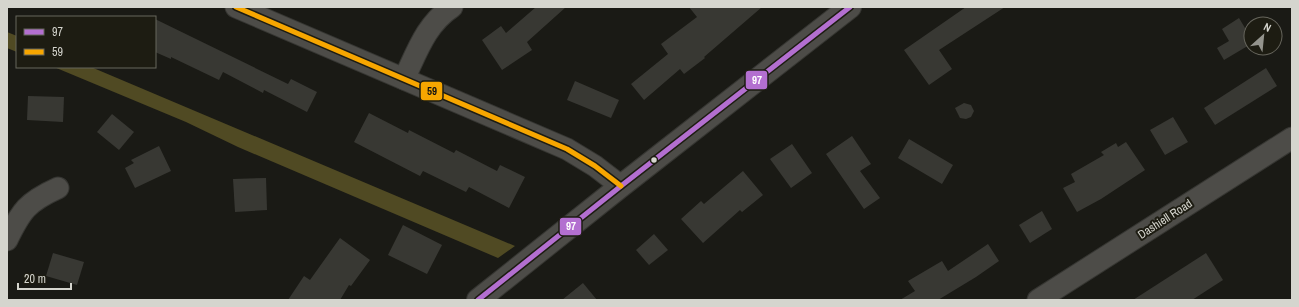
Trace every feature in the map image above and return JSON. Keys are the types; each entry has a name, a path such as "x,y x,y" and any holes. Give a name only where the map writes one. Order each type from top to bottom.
{"main road":[{"path":"478,300 850,7"}],"street":[{"path":"236,7 567,149 595,166 621,186"},
{"path":"404,79 427,32 438,18 452,7"},
{"name":"Dashiell Road","path":"1038,300 1292,138"},
{"path":"7,240 17,219 28,206 41,195 58,188"}],"shaded area":[{"path":"7,32 16,36 16,52 7,48"},
{"path":"56,68 93,68 515,246 498,258 238,147 186,122"}],"building":[{"path":"536,7 566,7 527,42 532,50 502,70 482,40 501,26 506,33"},
{"path":"689,7 762,7 704,57 705,58 684,74 680,69 644,100 631,84 668,54 661,44 697,17"},
{"path":"966,7 1005,7 939,50 952,69 929,85 904,50"},
{"path":"1239,18 1243,25 1243,49 1224,60 1217,48 1229,41 1222,29"},
{"path":"156,19 288,84 291,79 317,92 307,112 264,90 263,93 223,72 219,80 171,57 171,59 156,52"},
{"path":"1266,68 1277,86 1215,125 1204,108"},
{"path":"575,81 619,100 611,118 567,100"},
{"path":"28,96 64,97 63,122 27,120"},
{"path":"964,103 971,105 974,111 971,117 966,119 960,118 955,108"},
{"path":"369,113 408,133 409,130 454,153 456,150 497,171 500,165 525,177 509,208 469,187 466,192 423,171 420,176 354,142"},
{"path":"112,114 134,132 119,150 97,132"},
{"path":"1173,117 1188,142 1165,155 1150,130"},
{"path":"852,136 871,164 860,171 880,198 864,209 826,154"},
{"path":"909,139 953,165 942,184 898,158"},
{"path":"1126,142 1145,170 1101,199 1077,212 1063,188 1075,182 1071,174 1104,155 1101,152 1116,143 1118,147"},
{"path":"792,144 812,173 791,188 770,159"},
{"path":"159,146 171,171 135,188 125,168 134,163 131,160"},
{"path":"743,171 763,195 742,212 740,210 703,243 681,219 701,201 704,204"},
{"path":"266,178 267,210 235,212 233,179"},
{"path":"1042,211 1052,229 1030,243 1019,225"},
{"path":"403,225 442,245 427,274 388,255"},
{"path":"654,234 668,250 649,265 636,250"},
{"path":"340,238 370,260 351,286 349,285 340,300 288,300 304,276 310,280"},
{"path":"988,244 999,261 976,277 938,300 900,300 915,291 908,281 942,261 948,271"},
{"path":"53,253 84,262 77,285 46,276"},
{"path":"1206,253 1223,280 1192,300 1133,300"},
{"path":"583,283 597,300 562,300"}],"transit line":[{"name":"59","path":"236,7 567,149 595,166 621,186"},
{"name":"97","path":"478,300 850,7"}]}
